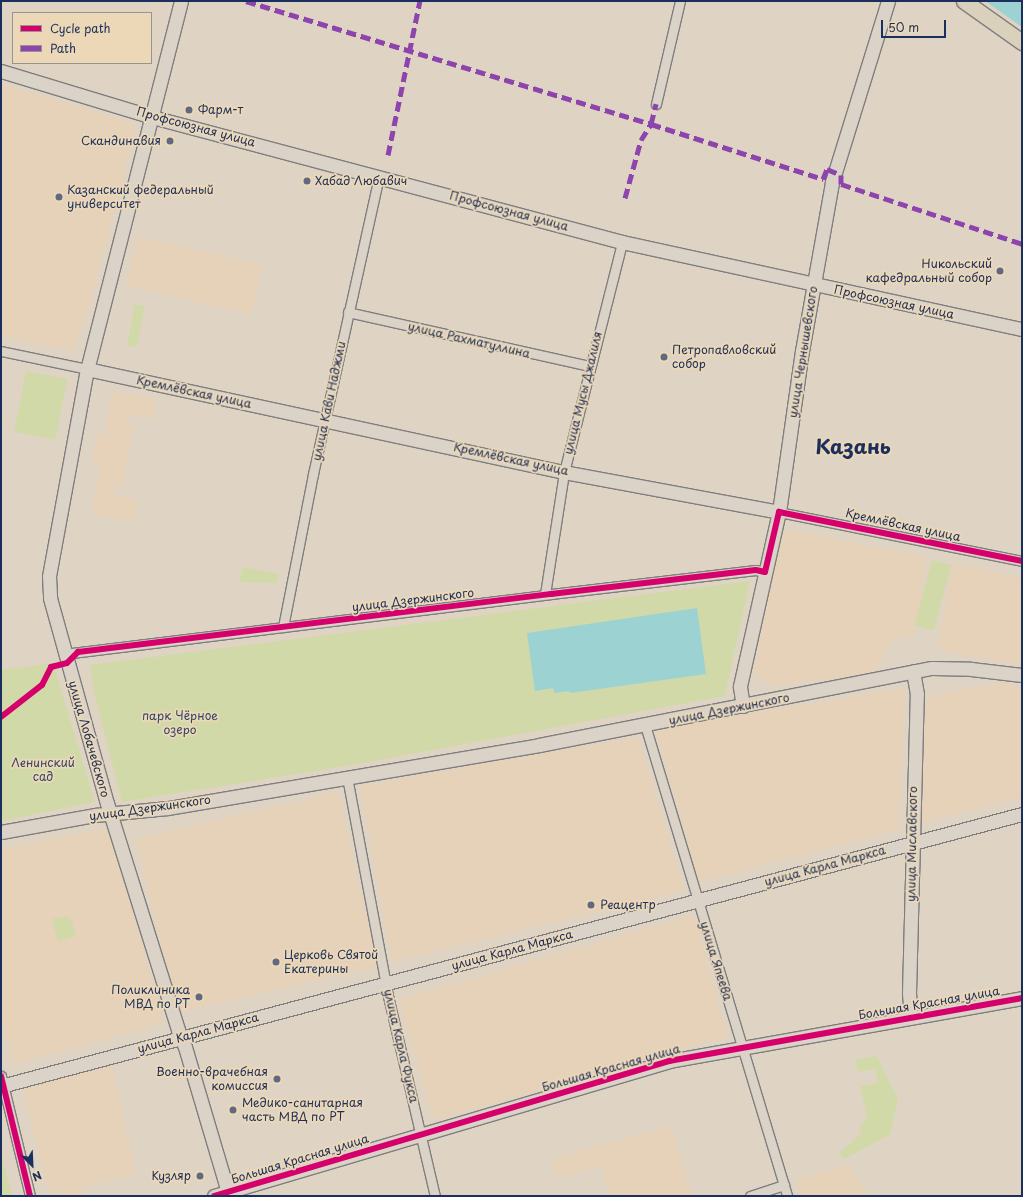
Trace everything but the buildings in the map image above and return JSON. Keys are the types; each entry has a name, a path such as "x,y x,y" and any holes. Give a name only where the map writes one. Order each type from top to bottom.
{"main road":[{"path":"964,1 1022,42"}],"street":[{"name":"улица Лобачевского","path":"181,1 87,369 49,576 50,598 64,654 111,814 228,1192"},
{"path":"656,104 680,1"},
{"name":"улица Чернышевского","path":"743,706 740,686 779,512 813,285 832,182 888,1"},
{"name":"Профсоюзная улица","path":"1,71 152,116 622,242 813,285 1022,329"},
{"name":"улица Кави Наджми","path":"283,627 325,419 379,176"},
{"name":"улица Мусы Джалиля","path":"545,594 564,472 589,366 622,242"},
{"name":"улица Рахматуллина","path":"348,312 589,366"},
{"name":"Кремлёвская улица","path":"1,351 325,419 564,472 779,512 1022,561"},
{"name":"улица Дзержинского","path":"64,654 545,594 756,570 765,572"},
{"name":"улица Дзержинского","path":"1,832 111,814 168,808 645,725 932,668 971,669 1022,676"},
{"name":"улица Миславского","path":"911,1016 912,839 917,694 913,671"},
{"name":"улица Япеева","path":"645,725 695,898 787,1196"},
{"name":"улица Карла Фукса","path":"347,777 385,979 436,1196"},
{"name":"улица Карла Маркса","path":"2,1080 695,898 1022,808"},
{"name":"улица Карла Маркса","path":"912,839 1022,814"},
{"name":"Большая Красная улица","path":"214,1196 669,1061 911,1016 1022,998"},
{"path":"2,1080 30,1196"},
{"path":"750,1196 784,1186"}],"shaded area":[{"name":"Казанский федеральный университет","path":"1,84 125,120 134,125 136,131 88,309 74,351 1,336"},
{"name":"Казанский федеральный университет","path":"138,236 263,265 251,314 127,286"},
{"path":"113,391 156,399 152,419 128,415 127,424 134,425 123,485 116,484 114,495 138,500 134,522 91,514 100,465 92,463 97,434 105,435"},
{"path":"782,529 928,557 914,637 891,640 876,672 771,687 753,671"},
{"path":"952,563 1022,578 1022,666 937,649"},
{"path":"1004,682 1022,689 1022,797 920,823 926,697"},
{"path":"905,688 898,830 699,882 655,730"},
{"path":"638,737 684,890 392,962 360,786"},
{"path":"338,792 378,966 177,1013 136,839"},
{"path":"109,828 164,1023 14,1064 1,1019 1,849"},
{"path":"693,915 728,1036 434,1120 399,999"},
{"path":"112,1065 136,1174 82,1188 83,1196 50,1196 23,1089"},
{"path":"671,1126 693,1196 610,1196 600,1165 558,1178 553,1158"},
{"path":"848,1165 870,1196 800,1196 796,1180"}],"green space":[{"path":"135,304 145,306 137,347 127,345"},
{"path":"26,371 67,379 55,440 14,432"},
{"path":"932,560 951,565 934,631 914,626"},
{"path":"243,567 279,574 276,583 239,582"},
{"name":"парк Чёрное озеро","path":"750,581 725,696 346,766 122,802 93,688 90,665"},
{"name":"Ленинский сад","path":"53,663 95,802 1,821 1,670"},
{"path":"67,916 71,920 76,936 58,941 52,919"},
{"path":"877,1056 898,1099 891,1134 844,1159 839,1153 862,1133 859,1128 867,1117 860,1086 878,1083 875,1069 858,1072 855,1060"},
{"path":"1,1153 12,1196 1,1196"}],"water":[{"path":"985,1 1022,1 1022,27"},
{"path":"697,608 706,674 570,693 569,691 554,693 553,688 535,691 527,633"}],"marked path":[{"path":"246,1 651,124 823,179 827,169 841,175 841,184 1022,244"},
{"path":"388,155 420,1"},
{"path":"625,198 641,140 651,124 656,104"}],"cycle path":[{"path":"1,717 42,685 51,667 67,663 78,652 756,570 765,572 779,512 1022,561"},
{"path":"214,1196 669,1061 1022,998"},
{"path":"1,1076 30,1196"}],"place":[{"name":"Фарм-т","path":"189,110"},
{"name":"Скандинавия","path":"170,141"},
{"name":"Хабад Любавич","path":"307,181"},
{"name":"Казанский федеральный университет","path":"59,197"},
{"name":"Никольский кафедральный собор","path":"1000,271"},
{"name":"Петропавловский собор","path":"664,357"},
{"name":"Реацентр","path":"591,905"},
{"name":"Церковь Святой Екатерины","path":"276,962"},
{"name":"Поликлиника МВД по РТ","path":"199,997"},
{"name":"Военно-врачебная комиссия","path":"277,1079"},
{"name":"Медико-санитарная часть МВД по РТ","path":"233,1110"},
{"name":"Кузляр","path":"200,1176"}],"district":[{"name":"Казань","path":"853,446"}]}
